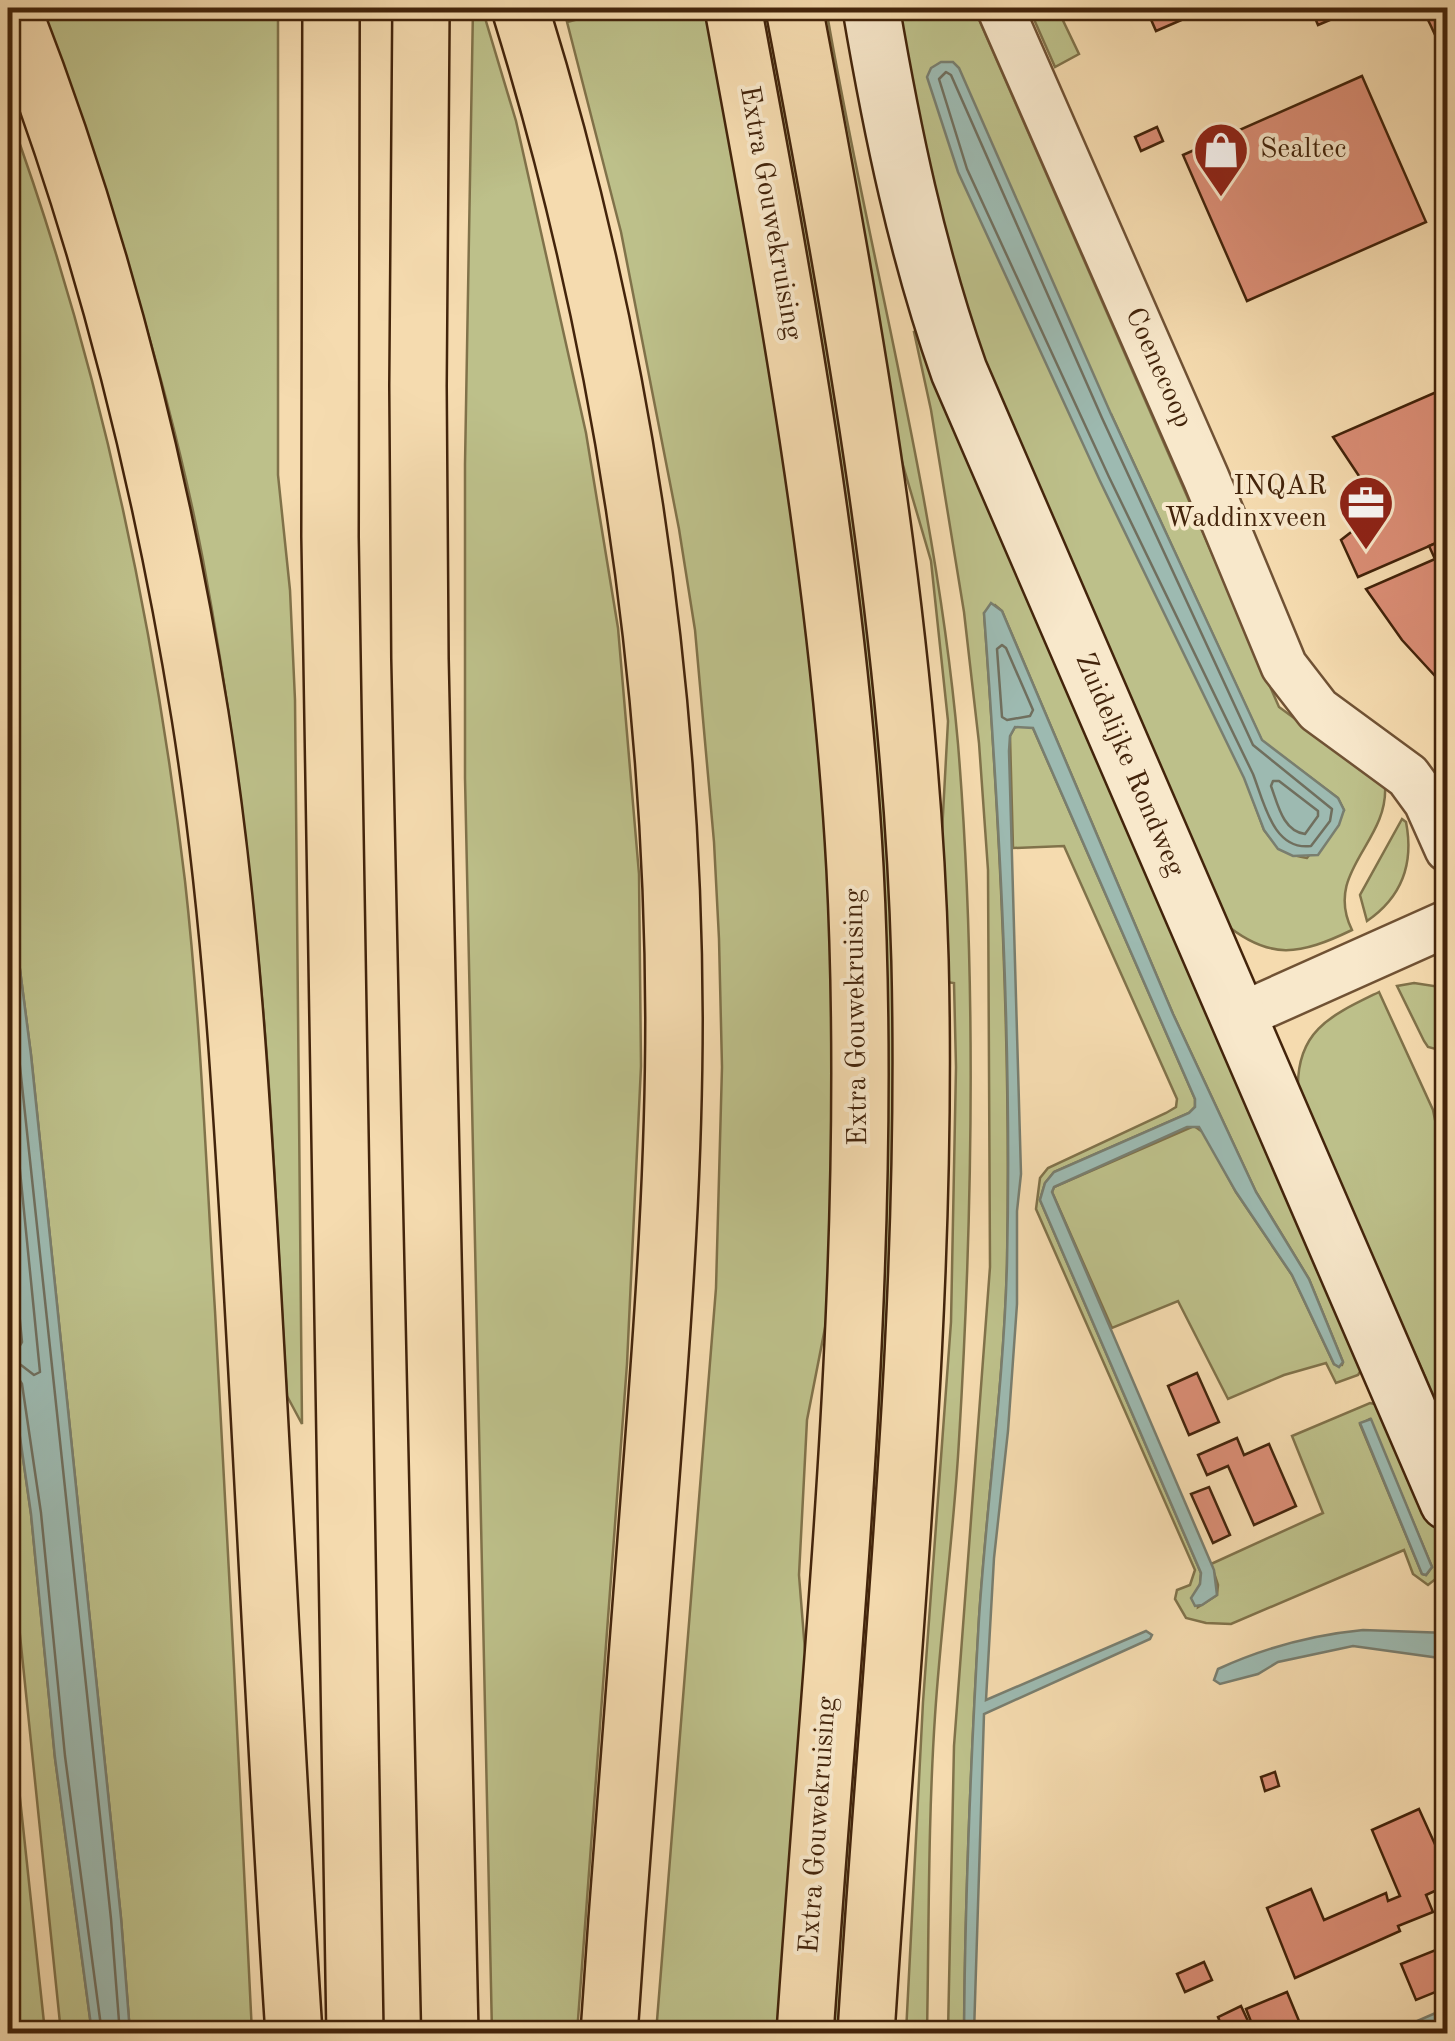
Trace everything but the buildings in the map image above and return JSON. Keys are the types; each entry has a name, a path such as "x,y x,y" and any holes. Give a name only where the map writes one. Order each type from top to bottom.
{"main road":[{"path":"12,8 75,186 136,399 171,552 215,822 242,1101 294,2034"},
{"path":"331,8 330,538 354,2034"},
{"path":"422,8 420,659 450,2034"},
{"path":"520,8 574,204 621,429 651,637 669,845 674,1018 670,1172 609,2034"},
{"name":"Extra Gouwekruising","path":"733,8 793,337 832,601 846,742 857,935 860,1079 854,1324 804,2034"},
{"path":"794,8 854,332 884,532 908,742 920,956 922,1099 915,1311 866,2034"},
{"name":"Zuidelijke Rondweg","path":"870,8 911,216 935,304 959,370 1448,1502"}],"street":[{"name":"Coenecoop","path":"1000,8 1284,666 1318,710 1408,776 1427,802 1448,849"},
{"path":"1238,1017 1448,922"}],"green space":[{"path":"42,8 278,8 278,475 290,590 295,700 302,1424 287,1396 254,914 232,737 203,560 153,350"},
{"path":"473,8 482,8 516,121 586,433 618,628 639,874 641,1066 627,1364 577,2033 492,2033 465,778 465,464"},
{"path":"592,8 711,8 820,687 836,977 833,1287 807,1420 799,1575 808,1689 786,2033 656,2033 716,1288 722,1067 719,939 695,630 679,529 621,232 567,22 594,15"},
{"path":"755,8 773,8 850,445 896,890 898,1231 847,2034 830,2033 880,1227"},
{"path":"820,8 826,8 918,466 948,651 964,831 971,1092 967,1266 957,1474 933,1755 927,2033 906,2033 923,1702 951,1322 956,1067 954,983 946,982 941,851 948,721 931,561 900,455"},
{"path":"893,8 974,8 1279,707 1385,785 1384,805 1377,824 1345,891 1345,909 1352,930 1317,945 1286,950 1256,944 1224,923 957,305","holes":["1111,414 1262,741 1338,798 1344,810 1307,858 1282,849 1264,830"]},
{"path":"1029,8 1057,8 1079,54 1055,67"},
{"path":"8,111 69,299 119,491 157,686 185,881 206,1150 252,2033 130,2033 31,1055 8,877"},
{"path":"921,330 1368,1359 1358,1375 1336,1383 1326,1363 1284,1375 1228,1399 1178,1301 1112,1328 1052,1192 1054,1187 1194,1126 1204,1133 1236,1192 1292,1275 1334,1364 1343,1362 1309,1279 1256,1192 1173,1014 1002,611 995,605 984,613 1003,938 1007,1263 976,1670 964,2034 948,2033 954,1746 990,1267 988,870 964,612 931,410 914,332"},
{"path":"1015,727 1033,728 1195,1099 1195,1107 1189,1113 1054,1172 1045,1183 1040,1200 1201,1573 1198,1607 1217,1595 1211,1564 1323,1513 1292,1436 1370,1403 1388,1407 1447,1545 1447,1570 1428,1585 1413,1574 1404,1550 1231,1624 1186,1618 1175,1599 1177,1590 1190,1585 1195,1570 1036,1209 1040,1178 1048,1168 1166,1113 1176,1107 1177,1099 1064,846 1013,848 1010,736","holes":["1370,1419 1432,1567 1426,1575 1422,1574 1360,1424"]},
{"path":"1402,819 1408,837 1403,878 1389,901 1367,921 1360,895"},
{"path":"1414,983 1447,988 1447,1052 1428,1047 1397,986"},
{"path":"1379,992 1433,1110 1447,1178 1447,1452 1421,1388 1426,1379 1414,1352 1401,1344 1298,1090 1303,1053 1310,1039 1332,1017"},
{"path":"8,1353 31,1514 55,1758 92,2033 61,2033 8,1519"},
{"path":"8,1686 45,2032 45,2033 8,2033"}],"water":[{"path":"941,62 953,62 959,68 1111,414 1262,740 1338,798 1344,810 1339,825 1318,855 1293,856 1278,849 1264,830 1244,778 1100,481 958,172 927,77 931,68"},
{"path":"991,603 1002,611 1173,1014 1256,1192 1309,1279 1343,1362 1339,1367 1334,1364 1292,1275 1236,1192 1199,1127 1187,1127 1054,1187 1052,1192 1214,1570 1217,1595 1195,1606 1191,1598 1200,1584 1201,1573 1040,1200 1045,1183 1054,1172 1189,1113 1195,1107 1195,1099 1033,728 1015,727 1009,751 1021,1174 1017,1304 994,1558 986,1700 1146,1631 1152,1635 984,1714 974,2033 964,2034 976,1670 1007,1263 1008,1100 1003,938 984,613"},
{"path":"8,877 31,1055 130,2033 92,2033 55,1758 31,1514 8,1353"},
{"path":"1371,1419 1432,1567 1426,1575 1422,1574 1360,1423"},
{"path":"1363,1630 1447,1633 1447,1659 1353,1646 1278,1662 1258,1674 1220,1684 1214,1680 1218,1669 1271,1648"},
{"path":"1447,2008 1447,2024 1427,2033 1390,2033"}],"place":[{"name":"Sealtec","path":"1221,199"},
{"name":"INQAR Waddinxveen","path":"1366,552"}]}
